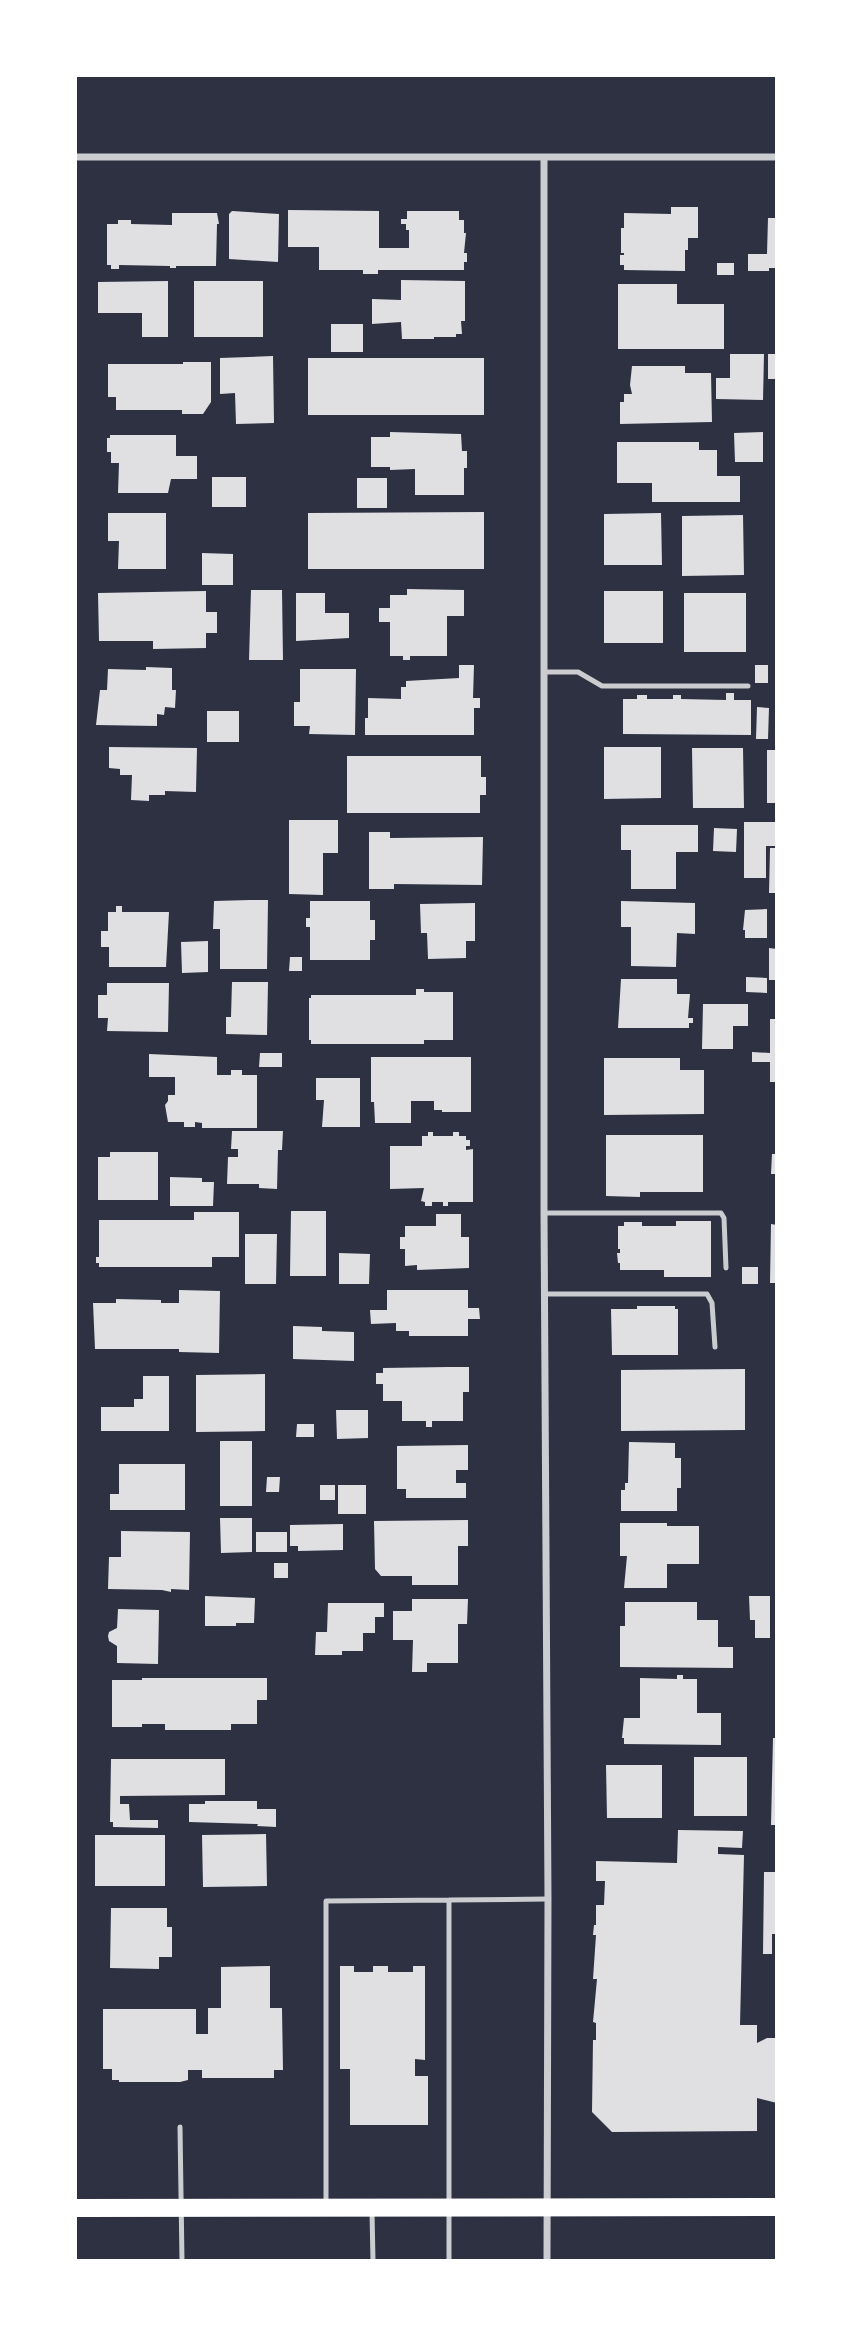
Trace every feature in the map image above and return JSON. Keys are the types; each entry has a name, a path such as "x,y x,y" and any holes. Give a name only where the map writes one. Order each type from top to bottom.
{"main road":[{"path":"75,2208 777,2207"}],"street":[{"path":"75,157 777,157"},
{"path":"544,157 547,2261"}],"lane":[{"path":"544,672 578,672 602,686 748,686"},
{"path":"544,1213 721,1213 724,1218 726,1268"},
{"path":"546,1294 707,1294 712,1303 715,1347"},
{"path":"326,2207 326,1901 548,1899"},
{"path":"449,1900 449,2261"},
{"path":"180,2127 182,2261"},
{"path":"372,2209 373,2261"}],"building":[{"path":"671,207 698,207 698,238 688,238 685,271 624,270 624,265 620,265 620,255 624,255 621,253 621,228 624,228 624,213 671,214"},
{"path":"288,210 379,211 379,248 409,248 409,230 406,230 406,224 401,224 401,219 407,219 407,211 459,211 459,220 464,220 464,253 467,253 467,262 464,262 464,270 378,270 378,274 363,274 363,270 319,270 319,247 288,247"},
{"path":"232,211 279,214 278,262 229,259 229,214"},
{"path":"172,213 217,213 219,224 216,266 170,268 119,265 119,269 111,269 111,265 107,265 107,224 118,224 118,220 131,220 131,224 172,225"},
{"path":"768,218 777,218 777,268 769,268 769,271 748,271 748,254 767,254"},
{"path":"717,263 734,263 734,275 717,275"},
{"path":"401,280 465,281 465,321 461,321 462,334 434,339 402,339 401,322 372,324 372,299 401,300"},
{"path":"168,281 168,337 142,337 142,313 98,313 98,282"},
{"path":"194,281 263,281 263,337 194,337"},
{"path":"618,284 677,284 677,304 724,304 724,349 618,349"},
{"path":"331,324 363,324 363,352 331,352"},
{"path":"730,354 764,354 763,400 716,399 716,378 730,378"},
{"path":"768,354 777,354 777,379 768,379"},
{"path":"273,356 274,423 236,424 235,393 220,394 220,358"},
{"path":"308,358 484,358 484,415 308,415"},
{"path":"211,362 211,402 203,414 182,414 182,410 116,410 116,397 108,397 108,364"},
{"path":"632,366 685,366 685,373 711,373 712,422 620,424 620,402 624,402 624,394 632,394"},
{"path":"390,432 461,434 462,451 467,451 464,495 415,495 415,469 390,470 390,467 371,467 371,437 390,437"},
{"path":"763,432 763,462 735,462 734,433"},
{"path":"110,435 176,435 176,456 197,456 197,479 171,479 168,493 118,493 119,463 111,463 111,452 107,452 107,438 110,438"},
{"path":"617,442 699,442 699,450 717,450 717,476 740,476 740,502 652,502 652,483 617,483"},
{"path":"212,477 246,477 246,507 212,507"},
{"path":"357,478 387,478 387,508 357,508"},
{"path":"484,512 484,569 308,569 308,513"},
{"path":"108,513 166,513 166,569 118,569 119,541 108,541"},
{"path":"661,513 662,565 604,565 604,514"},
{"path":"743,515 744,575 682,576 682,516"},
{"path":"202,553 233,554 233,585 202,585"},
{"path":"407,589 464,590 464,616 447,616 447,656 410,656 410,660 403,660 403,656 390,656 390,622 379,622 379,608 390,608 390,595 407,595"},
{"path":"251,590 282,590 283,660 249,660"},
{"path":"206,591 206,612 217,612 217,633 206,633 206,648 153,649 153,641 99,641 98,593"},
{"path":"604,591 663,591 663,643 604,643"},
{"path":"296,593 325,593 325,613 349,613 349,638 296,641"},
{"path":"684,593 746,593 746,652 684,652"},
{"path":"459,665 474,665 473,698 480,698 480,708 474,708 474,735 365,735 368,698 401,699 401,687 406,687 406,681 459,678"},
{"path":"755,665 768,665 768,683 755,683"},
{"path":"146,667 172,668 172,690 176,690 175,708 165,707 164,715 157,714 157,726 96,725 100,690 107,690 108,669 146,670"},
{"path":"300,669 356,669 355,735 309,734 310,726 294,726 294,702 300,702"},
{"path":"726,693 734,693 734,700 751,700 751,735 623,734 623,699 637,699 637,695 647,695 647,699 673,699 673,695 681,695 681,699 726,700"},
{"path":"757,707 769,708 768,739 756,739"},
{"path":"207,711 239,711 239,742 207,742"},
{"path":"109,747 197,748 196,792 165,791 165,795 149,795 149,801 131,800 132,775 120,775 120,769 109,768"},
{"path":"604,747 661,747 661,798 604,799"},
{"path":"692,748 743,748 744,808 693,808"},
{"path":"767,750 777,750 777,803 767,803"},
{"path":"347,756 481,756 481,777 486,777 486,795 480,795 480,813 347,813"},
{"path":"289,820 338,820 338,853 323,853 323,895 289,894"},
{"path":"744,822 776,822 776,846 766,846 766,878 744,878"},
{"path":"621,825 698,825 698,852 676,852 676,889 631,889 631,850 621,850"},
{"path":"714,828 737,829 736,852 713,851"},
{"path":"369,832 390,832 390,838 483,837 482,885 394,884 394,889 369,889"},
{"path":"770,848 777,848 777,893 769,893"},
{"path":"268,900 267,969 220,969 220,929 213,929 214,901"},
{"path":"310,901 370,901 370,920 375,920 375,940 370,940 370,960 310,960 310,927 306,927 306,918 310,918"},
{"path":"621,901 695,903 695,934 677,933 676,967 631,966 631,927 621,927"},
{"path":"475,903 475,941 466,941 466,958 428,959 427,933 421,933 420,904"},
{"path":"116,906 122,906 122,912 169,912 166,967 109,967 109,947 101,947 101,931 108,931 108,912 116,912"},
{"path":"767,909 767,938 745,938 745,910"},
{"path":"208,941 208,972 182,973 181,942"},
{"path":"769,948 777,949 777,980 769,980"},
{"path":"290,957 302,957 302,971 289,971"},
{"path":"746,977 767,978 767,993 746,992"},
{"path":"621,979 677,979 677,994 690,994 688,1018 693,1018 693,1023 689,1023 689,1028 618,1028"},
{"path":"232,982 268,982 267,1035 226,1034 226,1017 231,1017"},
{"path":"107,983 169,983 168,1032 107,1031 108,1018 98,1018 98,995 107,995"},
{"path":"416,989 424,989 424,992 453,992 453,1040 424,1040 424,1044 311,1044 309,1040 311,995 416,995"},
{"path":"703,1004 748,1004 748,1026 733,1026 733,1049 702,1049"},
{"path":"770,1019 777,1019 777,1082 770,1082 770,1062 752,1062 752,1052 770,1053"},
{"path":"260,1053 282,1053 282,1067 259,1067"},
{"path":"149,1054 217,1057 217,1075 231,1075 231,1070 242,1070 242,1075 257,1075 257,1128 202,1128 202,1123 195,1122 195,1127 184,1127 184,1122 168,1122 165,1105 168,1095 175,1095 175,1077 149,1077"},
{"path":"371,1057 471,1057 471,1112 442,1112 434,1110 434,1101 411,1101 411,1123 375,1123 374,1102 371,1102"},
{"path":"604,1058 680,1058 680,1070 704,1070 704,1114 604,1115"},
{"path":"316,1078 360,1078 360,1127 322,1127 324,1100 316,1100"},
{"path":"232,1131 283,1131 282,1150 278,1150 277,1189 259,1188 259,1184 227,1184 228,1157 238,1157 238,1149 231,1149"},
{"path":"428,1132 433,1132 433,1136 453,1136 453,1132 459,1132 459,1136 466,1136 466,1140 470,1140 470,1146 466,1146 466,1150 473,1149 473,1202 448,1202 448,1206 443,1206 443,1202 432,1202 432,1206 425,1206 425,1202 421,1201 424,1188 390,1189 390,1146 422,1146 422,1136 428,1136"},
{"path":"606,1135 703,1135 703,1192 640,1192 640,1197 606,1196"},
{"path":"110,1152 158,1152 158,1200 98,1200 98,1157 110,1157"},
{"path":"772,1154 777,1154 777,1174 771,1174"},
{"path":"170,1177 202,1178 202,1182 214,1182 213,1206 170,1206"},
{"path":"291,1211 326,1211 326,1276 290,1276"},
{"path":"194,1212 239,1212 239,1257 212,1257 212,1267 99,1267 99,1263 96,1263 96,1257 99,1257 99,1220 194,1220"},
{"path":"436,1214 461,1214 461,1237 469,1237 469,1268 417,1270 417,1265 405,1266 405,1249 400,1249 400,1237 405,1237 405,1226 436,1226"},
{"path":"676,1221 711,1221 711,1277 664,1277 664,1270 620,1270 617,1253 620,1253 618,1226 624,1226 624,1222 642,1222 642,1226 676,1226"},
{"path":"771,1224 777,1225 777,1283 770,1283"},
{"path":"245,1234 277,1234 276,1284 245,1284"},
{"path":"339,1253 370,1254 369,1284 339,1284"},
{"path":"742,1267 758,1267 758,1284 742,1284"},
{"path":"179,1290 220,1291 219,1353 179,1352 179,1349 95,1349 93,1303 116,1303 116,1299 179,1303"},
{"path":"387,1290 468,1290 468,1308 479,1308 480,1319 468,1319 468,1336 409,1336 409,1331 396,1331 396,1323 371,1324 370,1310 387,1310"},
{"path":"637,1306 675,1306 675,1309 678,1309 678,1355 612,1355 611,1309 637,1309"},
{"path":"293,1326 322,1327 322,1331 354,1332 354,1361 293,1359"},
{"path":"469,1367 469,1392 463,1392 463,1421 432,1421 432,1427 426,1427 426,1421 402,1421 402,1401 383,1401 383,1384 376,1384 376,1373 383,1373 383,1368"},
{"path":"745,1369 745,1430 621,1431 621,1370"},
{"path":"265,1374 265,1431 196,1432 196,1375"},
{"path":"143,1376 169,1376 169,1431 101,1431 101,1407 134,1407 134,1399 143,1399"},
{"path":"336,1410 368,1410 368,1438 337,1439"},
{"path":"297,1424 314,1424 314,1437 296,1437"},
{"path":"220,1441 252,1441 252,1506 220,1506"},
{"path":"629,1442 675,1443 675,1458 681,1458 681,1488 677,1488 677,1511 621,1511 621,1490 625,1490 625,1483 628,1483"},
{"path":"468,1445 468,1470 456,1470 456,1483 466,1483 466,1498 406,1498 406,1489 397,1489 397,1446"},
{"path":"119,1464 185,1464 185,1510 110,1510 110,1494 119,1494"},
{"path":"267,1477 280,1477 279,1492 266,1492"},
{"path":"320,1485 335,1485 335,1500 320,1500"},
{"path":"338,1485 366,1485 366,1514 338,1514"},
{"path":"220,1518 252,1518 252,1552 221,1553"},
{"path":"468,1520 468,1546 458,1546 458,1585 412,1585 412,1576 381,1576 375,1569 374,1521"},
{"path":"620,1523 699,1526 699,1564 667,1564 667,1588 624,1588 627,1556 620,1556"},
{"path":"343,1524 343,1550 298,1551 298,1546 290,1546 290,1525"},
{"path":"121,1531 190,1532 189,1590 171,1589 171,1592 108,1589 109,1557 121,1557"},
{"path":"256,1532 287,1532 287,1552 256,1552"},
{"path":"274,1563 288,1563 288,1578 274,1578"},
{"path":"205,1596 255,1598 254,1623 205,1626"},
{"path":"749,1596 770,1596 770,1638 755,1638 755,1620 750,1620"},
{"path":"412,1599 468,1599 467,1624 458,1624 458,1663 427,1663 427,1672 412,1672 413,1640 393,1640 393,1611 412,1611"},
{"path":"625,1602 697,1602 697,1620 718,1620 718,1647 733,1647 733,1668 620,1667 620,1626 625,1626"},
{"path":"328,1603 384,1603 384,1617 375,1617 375,1633 363,1633 363,1651 342,1651 342,1655 315,1655 316,1632 327,1632"},
{"path":"118,1609 159,1610 158,1664 117,1663 117,1646 109,1641 108,1636 109,1632 117,1628"},
{"path":"677,1675 683,1675 683,1679 697,1679 697,1713 721,1713 721,1745 624,1744 624,1718 640,1718 640,1678 677,1679"},
{"path":"267,1678 267,1700 257,1700 257,1724 231,1724 231,1730 165,1730 165,1724 112,1727 112,1680"},
{"path":"773,1738 777,1738 777,1825 771,1825"},
{"path":"694,1757 747,1757 747,1816 694,1816"},
{"path":"111,1759 225,1759 225,1795 120,1796 120,1804 129,1804 130,1820 158,1820 158,1828 113,1827 113,1822 110,1822"},
{"path":"606,1765 662,1765 662,1818 607,1818"},
{"path":"205,1801 257,1801 257,1809 276,1809 276,1827 189,1822 189,1804 205,1804"},
{"path":"678,1830 743,1831 742,1848 718,1847 718,1854 744,1855 740,2025 757,2025 757,2043 767,2038 777,2038 777,2103 757,2098 757,2131 612,2132 592,2112 593,2040 596,2040 596,2023 593,2022 597,1979 593,1979 596,1935 593,1935 596,1905 604,1905 605,1881 596,1881 596,1861 677,1863"},
{"path":"266,1834 267,1886 203,1887 202,1835"},
{"path":"95,1835 165,1835 165,1886 95,1886"},
{"path":"764,1872 777,1872 777,1934 772,1934 772,1954 763,1954"},
{"path":"111,1908 167,1908 167,1927 172,1927 172,1957 159,1957 159,1969 110,1968"},
{"path":"270,1966 270,2008 282,2008 283,2070 274,2070 274,2078 202,2078 202,2070 188,2070 188,2080 180,2082 119,2082 112,2080 112,2069 103,2069 103,2009 196,2009 196,2034 208,2034 208,2008 221,2008 221,1967"},
{"path":"340,1966 354,1966 354,1972 373,1972 373,1966 388,1966 388,1972 413,1972 413,1966 425,1966 425,2060 415,2059 415,2076 428,2076 428,2125 350,2125 350,2069 340,2069"}]}
